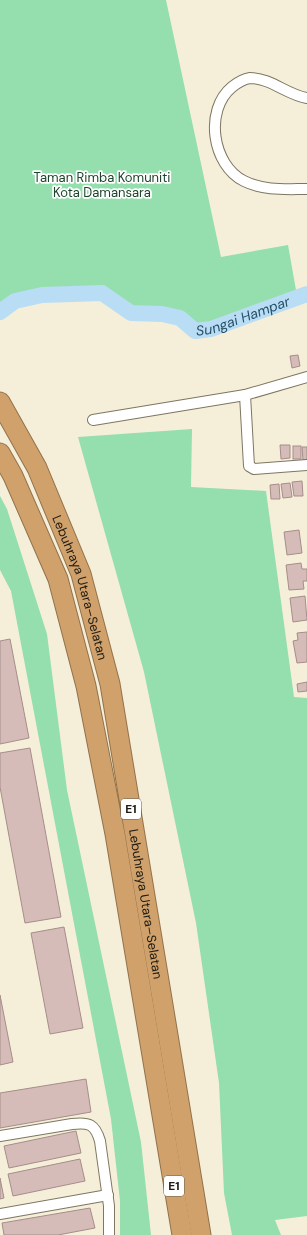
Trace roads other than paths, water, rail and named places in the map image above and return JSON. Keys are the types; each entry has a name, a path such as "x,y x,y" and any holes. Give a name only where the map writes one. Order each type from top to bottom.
{"highway":[{"name":"Lebuhraya Utara–Selatan","path":"0,402 37,468 81,574 110,684 202,1235"},
{"name":"Lebuhraya Utara–Selatan","path":"0,453 13,476 58,579 86,686 115,834 182,1235"}],"street":[{"path":"307,98 296,96 262,79 249,78 238,82 228,91 219,103 214,121 217,143 222,157 231,171 244,181 262,188 307,188"},
{"path":"93,420 245,395 307,377"},
{"path":"245,395 249,466 254,469 307,465"},
{"path":"0,1136 72,1124 82,1123 91,1125 97,1131 100,1141 108,1195 109,1235"},
{"path":"0,1214 108,1195"}],"waterway":[{"name":"Sungai Hampar","path":"0,312 15,301 42,295 102,293 131,313 162,314 180,318 195,331 211,329 307,294"}],"park label":[{"name":"Taman Rimba Komuniti Kota Damansara","path":"102,184"}]}
